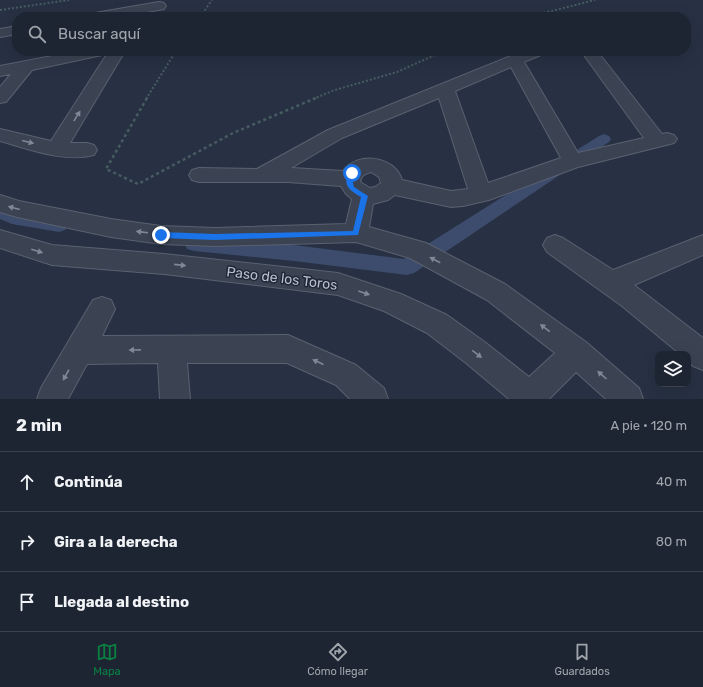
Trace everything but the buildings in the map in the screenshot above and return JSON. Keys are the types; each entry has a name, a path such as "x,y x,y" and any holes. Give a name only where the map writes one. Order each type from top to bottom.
{"street":[{"path":"119,12 163,3"},
{"path":"154,12 163,3"},
{"path":"0,33 12,31"},
{"path":"0,71 77,56"},
{"path":"56,149 114,56"},
{"path":"260,176 335,134 524,56"},
{"path":"392,186 451,199 463,198 481,194 573,162 662,140 593,56"},
{"path":"514,60 573,162"},
{"path":"0,98 26,66"},
{"path":"445,88 481,194"},
{"path":"0,135 56,149 87,150"},
{"path":"372,165 387,171 391,176 392,186 386,192 379,195 364,196 352,189 349,184 349,179 357,168 372,165"},
{"path":"199,176 260,176 288,174 349,179"},
{"path":"356,233 364,196"},
{"path":"0,203 17,209 111,228 161,235 215,237 356,233 417,250 496,292 576,352 628,399"},
{"name":"Paso de los Toros","path":"0,239 52,255 164,264 338,284 392,302 437,324 476,353 531,398"},
{"path":"612,282 703,244"},
{"path":"555,245 612,282 673,328 703,356"},
{"path":"52,399 102,310"},
{"path":"171,349 175,399"},
{"path":"79,350 288,349 350,387 373,399"},
{"path":"531,398 576,352"}],"path":[{"path":"0,10 69,0"},
{"path":"204,12 212,0"},
{"path":"548,12 595,0"},
{"path":"172,56 106,169 138,184 233,133 335,90 397,72 433,56"}],"waterway":[{"path":"194,244 294,253 407,267 604,139"},
{"path":"0,212 12,217 59,225"}],"route":[{"path":"161,235 215,237 356,233 364,196 352,189 349,184 349,179 352,173"}]}
